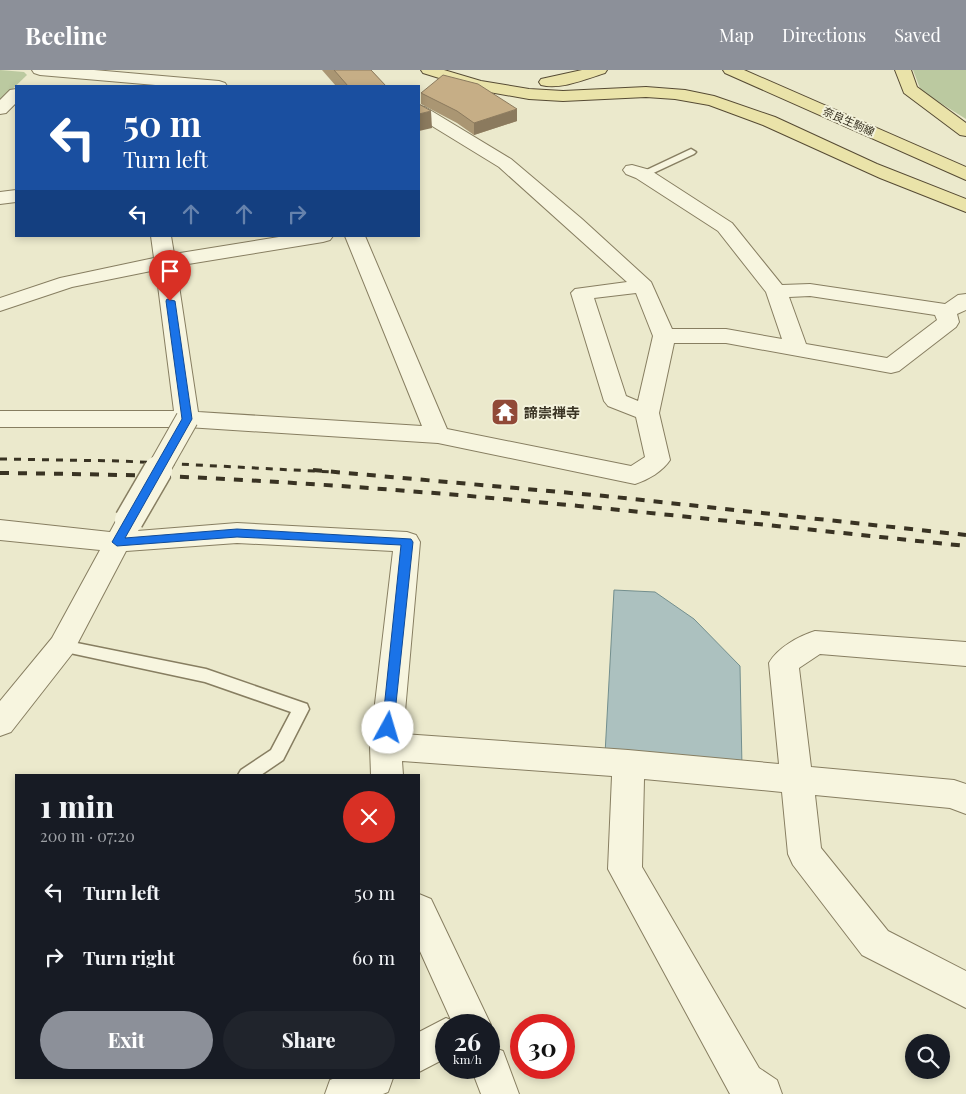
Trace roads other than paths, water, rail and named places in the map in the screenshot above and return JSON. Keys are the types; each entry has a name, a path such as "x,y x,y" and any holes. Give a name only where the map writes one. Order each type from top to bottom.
{"main road":[{"path":"431,70 490,82 516,84 540,83 572,78 599,70"},
{"path":"431,70 460,81 520,93 563,96 615,92 654,92 695,97 730,106 763,118 893,178 966,206"},
{"path":"468,70 518,78 561,75 587,70"},
{"name":"奈良生駒線","path":"731,70 966,174"},
{"name":"奈良生駒線","path":"763,70 936,143"},
{"path":"903,70 910,89 966,131"}],"street":[{"path":"25,85 41,70 172,79 212,85"},
{"path":"0,110 15,95"},
{"path":"0,419 187,419 438,435 635,475 658,460 648,413 664,336 644,286 505,163 420,112"},
{"path":"638,172 726,227 776,291 797,349"},
{"path":"0,198 15,196"},
{"path":"0,723 62,646 123,531 187,419 161,237"},
{"path":"0,305 67,282 165,262 317,237"},
{"path":"356,237 438,435"},
{"path":"644,286 582,292 616,401 648,413"},
{"path":"776,291 810,290 946,310 958,307 966,300"},
{"path":"664,336 726,336 891,366 948,322 946,310"},
{"path":"0,530 237,533 407,542 387,761 628,764 954,794 966,800"},
{"path":"966,654 815,642 784,663 805,854 874,943 966,990"},
{"path":"628,764 625,869 745,1082 763,1094"},
{"path":"420,914 459,1014"},
{"path":"420,1052 435,1044"},
{"path":"344,1094 372,1079"},
{"path":"494,1079 500,1094"}],"lane":[{"path":"638,172 691,152"},
{"path":"62,646 206,676 301,709 277,755 248,774"}],"railway":[{"path":"0,459 121,461 332,472"},
{"path":"313,470 605,496 966,535"},
{"path":"0,473 213,478 424,492 605,508 966,546"}],"place":[{"name":"諦崇禅寺","path":"505,412"}]}
